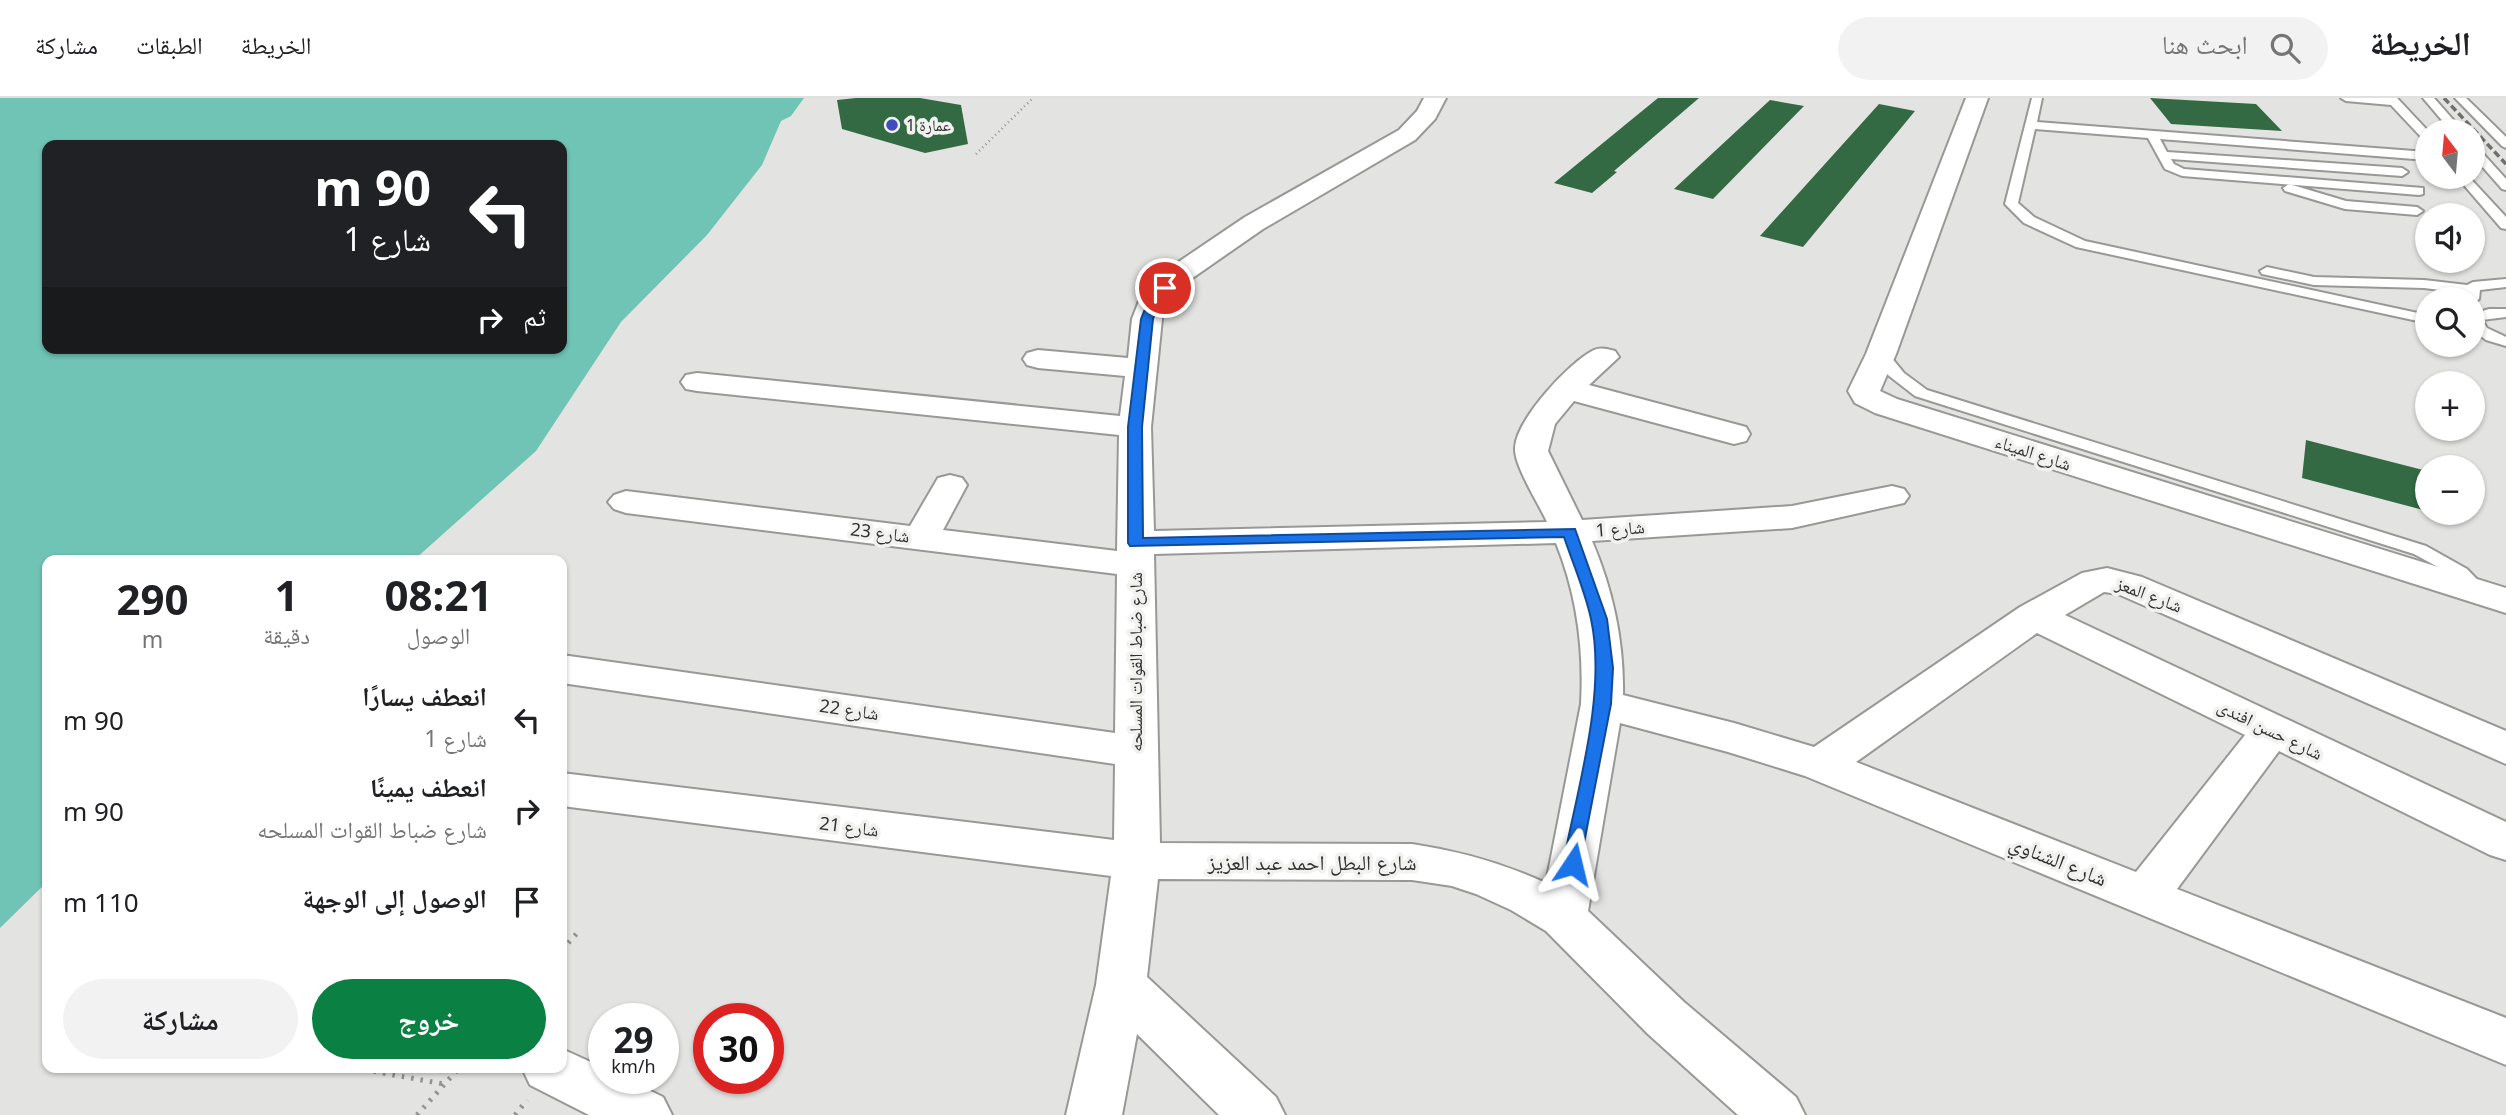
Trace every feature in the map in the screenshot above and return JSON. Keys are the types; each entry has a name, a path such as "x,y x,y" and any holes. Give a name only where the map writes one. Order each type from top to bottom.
{"street":[{"name":"شارع ضباط القوات المسلحه","path":"1094,1115 1121,985 1137,860 1135,427 1147,319 1153,301 1181,274 1226,242 1406,135 1427,114 1435,98"},
{"name":"شارع الميناء","path":"1977,98 1881,354 1864,391 1874,401 2494,598"},
{"path":"1563,917 1602,704 1605,668 1599,619 1570,532 1531,452 1531,438 1567,388 1604,357"},
{"path":"1038,359 1142,368"},
{"path":"697,382 1135,427"},
{"path":"1567,388 1734,433"},
{"path":"921,538 950,485"},
{"name":"شارع 1","path":"1135,554 1778,519 1892,496"},
{"name":"شارع 23","path":"626,502 921,538 1135,554"},
{"name":"شارع المعز","path":"1820,765 2034,616 2095,581 2122,582 2506,748"},
{"name":"شارع حسن افندى","path":"2034,616 2506,842"},
{"name":"شارع 22","path":"567,670 1136,752"},
{"name":"شارع الشناوي","path":"1602,704 1734,738 1820,765 2506,1042"},
{"path":"2145,896 2271,731"},
{"name":"شارع 21","path":"567,791 1027,850 1137,860"},
{"name":"شارع البطل احمد عبد العزيز","path":"1137,860 1234,863 1412,862 1452,868 1490,879 1528,896 1563,917 1666,1017 1777,1115"},
{"path":"1121,985 1257,1115"},
{"path":"559,1073 644,1115"}],"lane":[{"path":"2037,98 2011,204 2029,220 2081,244 2314,288 2415,316"},
{"path":"2346,98 2393,100 2415,124"},
{"path":"2428,98 2446,119"},
{"path":"2460,98 2506,144"},
{"path":"2029,125 2415,155"},
{"path":"2152,135 2171,168 2182,172 2418,191"},
{"path":"2164,155 2402,172"},
{"path":"2485,162 2506,186"},
{"path":"2269,179 2291,189 2345,205 2415,211"},
{"path":"2474,189 2506,225"},
{"path":"2473,287 2480,283 2506,283"},
{"path":"2314,288 2424,284 2429,287"},
{"path":"2485,313 2506,313"},
{"path":"2485,322 2506,342"}],"path":[{"path":"976,154 1033,98"},
{"path":"567,944 579,931"},
{"path":"383,1073 444,1084"},
{"path":"417,1115 454,1073"}],"shaded area":[{"path":"0,98 804,98 791,116 781,121 762,165 707,235 621,322 536,451 420,555 42,555 42,887 0,928"}],"building":[{"name":"عمارة 1","path":"920,98 961,105 968,144 925,153 842,129 837,100"},
{"path":"1658,98 1699,98 1592,193 1554,183"},
{"path":"2150,98 2256,104 2282,131 2171,124"},
{"path":"1770,100 1804,106 1713,199 1674,189"},
{"path":"1879,104 1915,111 1803,247 1760,236"},
{"path":"2306,440 2415,468 2415,508 2302,478"}],"railway":[{"path":"2444,98 2506,164"}],"place":[{"name":"عمارة 1","path":"892,125"}],"route":[{"path":"1165,288 1153,301 1147,319 1135,427 1135,543 1570,532 1593,595 1605,668 1602,704 1573,864"}]}
